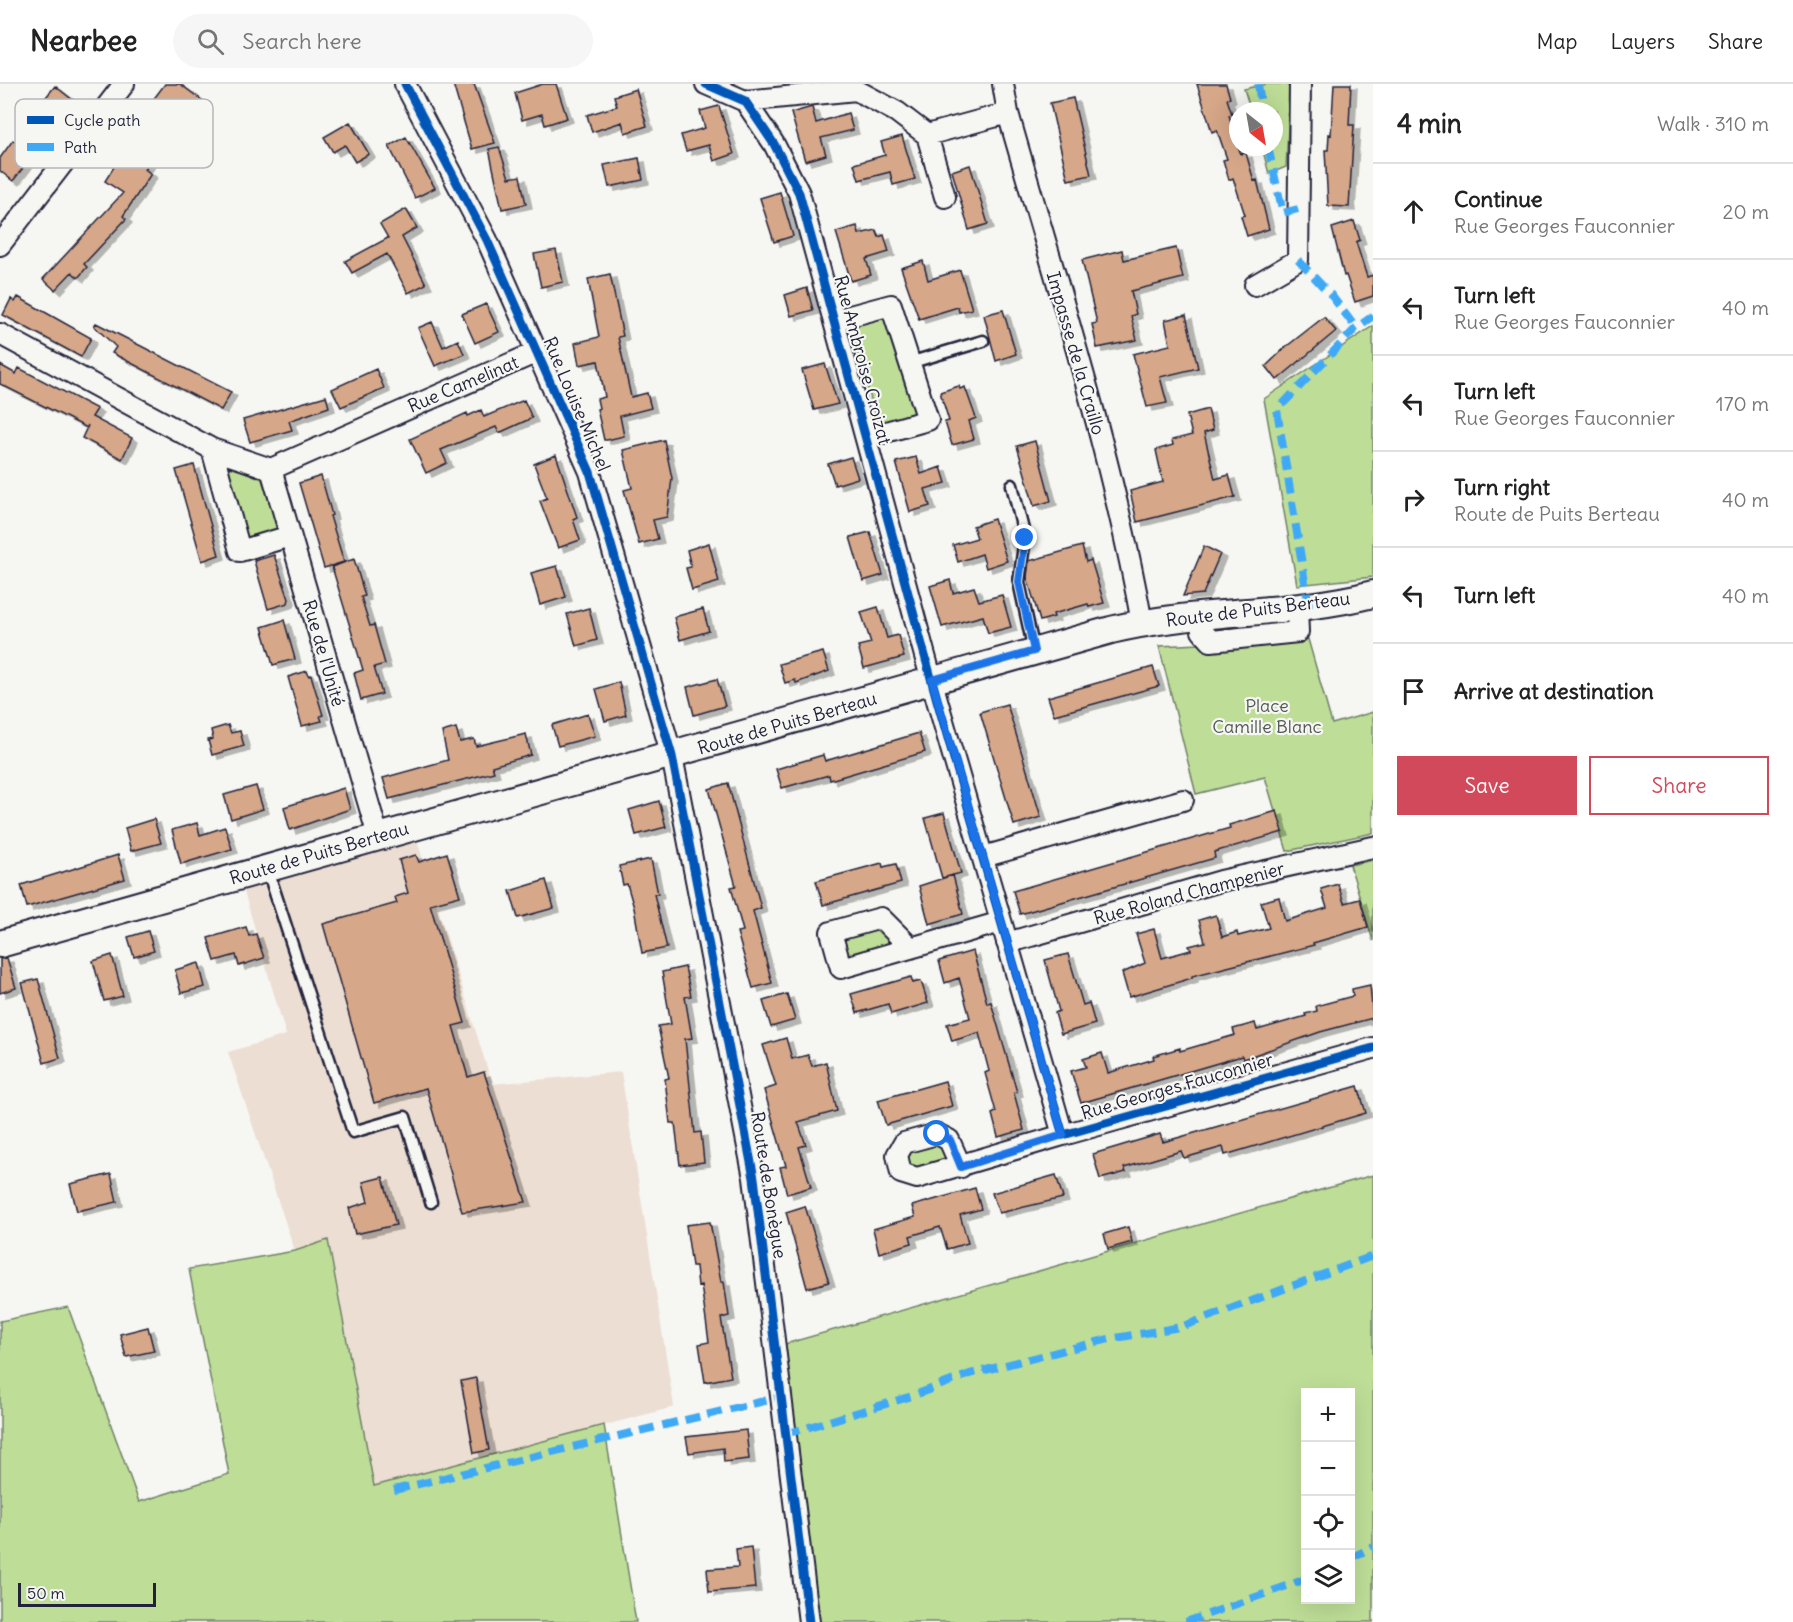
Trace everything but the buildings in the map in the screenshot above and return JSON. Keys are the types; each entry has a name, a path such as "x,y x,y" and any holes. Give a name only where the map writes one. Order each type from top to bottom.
{"street":[{"path":"112,99 124,84"},
{"name":"Rue Louise Michel","path":"405,84 487,240 590,472 672,756"},
{"path":"706,84 745,101 856,90 897,112 927,135 945,197"},
{"name":"Impasse de la Craillo","path":"1003,84 1008,113 1091,406 1124,535 1142,623"},
{"path":"1255,285 1298,260 1300,84"},
{"name":"Rue Ambroise Croizat","path":"745,101 774,144 799,193 868,437 932,680"},
{"path":"927,135 1008,113"},
{"path":"0,245 59,168"},
{"path":"835,320 891,305 928,420 868,437"},
{"path":"0,334 212,449 271,469"},
{"name":"Rue Camelinat","path":"271,469 537,352"},
{"path":"212,449 240,551 290,536"},
{"name":"Rue de l'Unité","path":"271,469 378,836"},
{"name":"Route de Puits Berteau","path":"0,944 378,836 672,756 1034,651 1142,623 1337,603 1373,594"},
{"name":"Rue Georges Fauconnier","path":"932,680 1063,1135"},
{"name":"Route de Bonègue","path":"672,756 754,1178 809,1622"},
{"path":"983,857 1183,800"},
{"name":"Rue Roland Champenier","path":"1007,943 1221,881 1373,847"},
{"path":"911,948 1001,922"},
{"name":"Rue Georges Fauconnier","path":"961,1167 1063,1135 1373,1048"}],"lane":[{"path":"909,363 983,341"},
{"path":"1012,485 1025,538 1019,582 1034,651"},
{"path":"267,868 352,1132 405,1117 431,1202"}],"shaded area":[{"path":"416,837 492,1084 621,1072 674,1407 374,1486 329,1241 295,1251 228,1052 286,1035 242,885"}],"green space":[{"path":"1267,84 1287,84 1290,89 1286,167 1269,174 1264,156 1283,156 1283,102 1248,102 1244,89"},
{"path":"888,313 921,415 879,428 850,325"},
{"path":"1373,326 1373,577 1297,585 1264,399"},
{"path":"225,463 262,479 278,530 247,539"},
{"name":"Place Camille Blanc","path":"1308,639 1332,724 1373,712 1373,833 1287,851 1265,777 1196,794 1159,646"},
{"path":"1373,860 1373,941 1350,865"},
{"path":"877,928 889,939 885,948 852,957 848,953 846,938"},
{"path":"937,1141 948,1153 944,1162 918,1170 910,1168 906,1152"},
{"path":"1373,1175 1373,1622 811,1622 778,1346"},
{"path":"328,1240 374,1486 604,1425 636,1622 0,1622 0,1321 68,1307 139,1502 229,1474 189,1269 295,1251"}],"marked path":[{"path":"1258,84 1261,102"},
{"path":"1270,156 1283,213 1298,209"},
{"path":"1298,260 1331,295 1356,328"},
{"path":"1309,607 1277,410 1356,328 1373,316"},
{"path":"786,1434 912,1396 970,1374 1109,1339 1181,1327 1373,1256"},
{"path":"394,1490 781,1397"},
{"path":"1355,1556 1373,1547"},
{"path":"1186,1622 1301,1581"}],"cycle path":[{"path":"405,84 487,240 590,472 672,756 754,1178 809,1622"},
{"path":"706,84 745,101 774,144 799,193 937,700 1063,1135 1373,1048"}],"route":[{"path":"937,1134 950,1140 961,1167 1063,1135 932,680 1034,651 1019,582 1025,538"}]}
